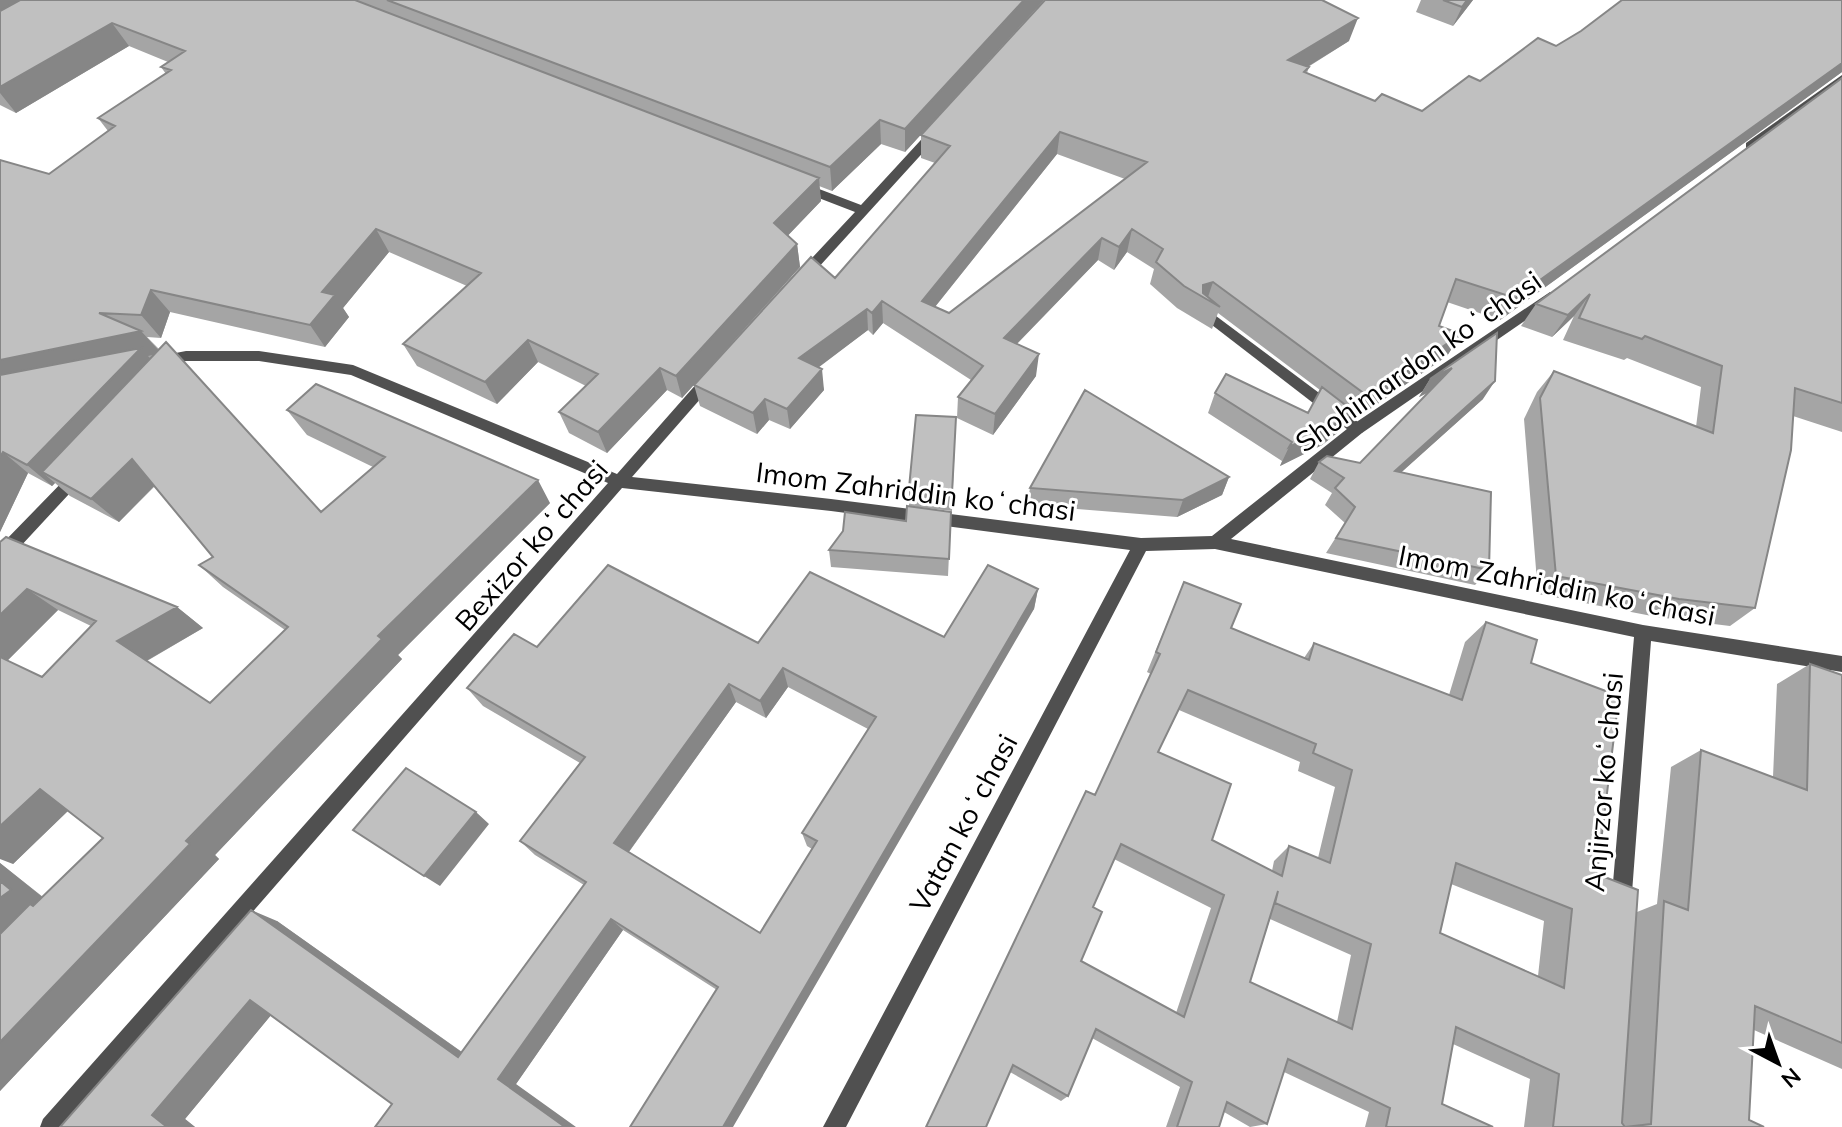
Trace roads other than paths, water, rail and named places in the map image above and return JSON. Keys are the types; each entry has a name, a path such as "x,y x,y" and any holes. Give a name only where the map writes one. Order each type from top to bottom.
{"street":[{"path":"1735,157 1842,78"},
{"path":"790,291 948,117"},
{"path":"790,182 863,210"},
{"name":"Shohimardon koʻchasi","path":"1215,542 1357,429 1560,289"},
{"path":"1204,312 1357,429"},
{"path":"164,379 186,356"},
{"name":"Imom Zahriddin koʻchasi","path":"139,365 186,356 259,356 353,370 621,482 831,505 1141,545 1215,542 1643,632 1842,664"},
{"name":"Bexizor koʻchasi","path":"51,1127 727,360"},
{"path":"0,557 89,462"},
{"name":"Vatan koʻchasi","path":"834,1127 1141,545"},
{"name":"Anjirzor koʻchasi","path":"1619,926 1643,632"}]}
